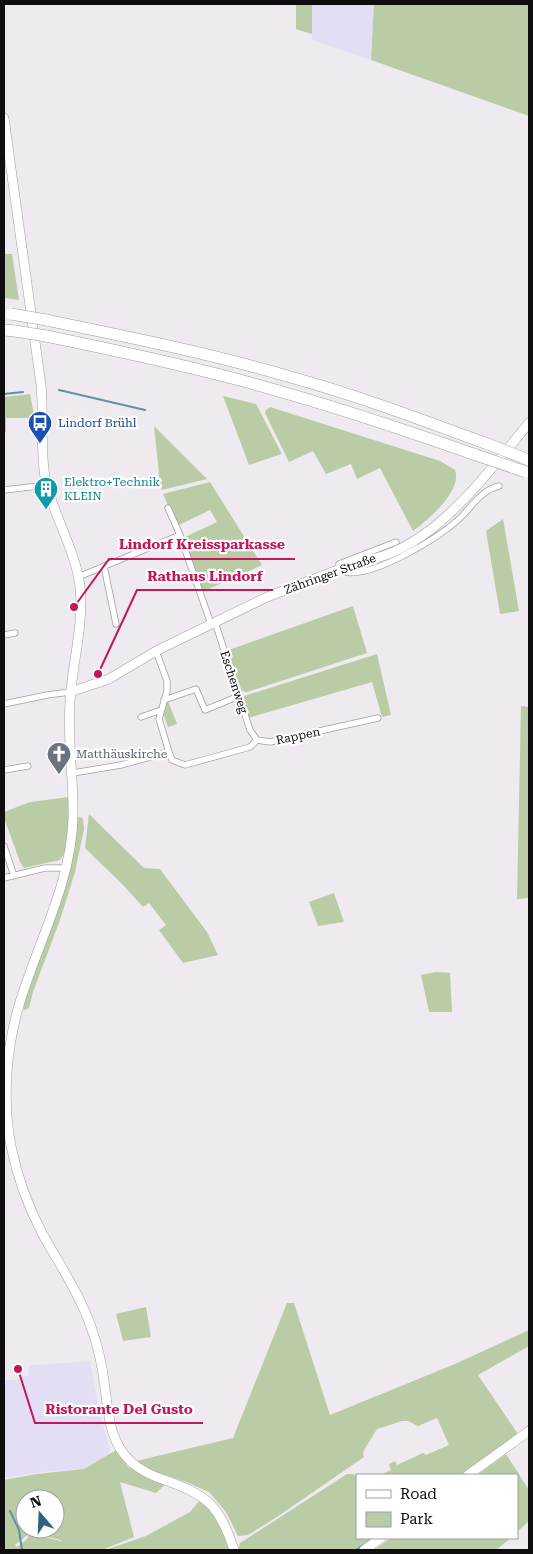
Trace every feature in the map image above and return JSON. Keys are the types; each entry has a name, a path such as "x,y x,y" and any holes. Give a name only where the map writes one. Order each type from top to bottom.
{"highway":[{"path":"7,313 232,361 296,378 485,442 529,460"},
{"path":"9,330 174,363 275,389 383,423 527,473"}],"street":[{"path":"4,118 43,407 44,460 47,485 78,577 81,605 69,708 73,773 72,836 58,898 20,1001 12,1035 6,1085 8,1122 18,1173 31,1209 90,1322 101,1361 110,1420 120,1450 141,1470 185,1487 208,1501 220,1515 226,1526 234,1550"},
{"name":"Zähringer Straße","path":"70,692 109,679 156,650 287,589 386,554 416,539 438,524 468,495 529,423"},
{"path":"4,490 47,485"},
{"path":"396,542 338,564 345,572 357,573 406,554 450,527 487,491 499,486"},
{"name":"Eschenweg","path":"168,508 213,623 250,730 257,740"},
{"path":"78,577 180,535"},
{"path":"104,566 116,624"},
{"path":"4,635 15,632"},
{"path":"73,773 121,766 169,752 159,720 168,681 156,650"},
{"path":"164,700 196,689 205,710 239,696"},
{"path":"4,704 70,692"},
{"path":"141,717 161,710"},
{"name":"Rappen","path":"169,752 172,760 185,765 250,747 257,740 270,742 378,718"},
{"path":"4,770 28,766"},
{"path":"4,846 14,876"},
{"path":"4,878 45,868 66,868"},
{"path":"469,1474 529,1431"},
{"path":"364,1550 380,1539"}],"shaded area":[{"path":"312,4 374,4 371,60 312,40"},
{"path":"90,1361 99,1411 110,1450 109,1454 84,1469 43,1472 4,1478 4,1380 15,1380 28,1376 29,1365"}],"green space":[{"path":"296,4 312,4 312,34 296,29"},
{"path":"374,4 529,4 529,116 371,60"},
{"path":"4,254 12,254 19,300 4,298"},
{"path":"30,394 34,415 38,418 6,418 6,432 4,432 4,397"},
{"path":"223,396 256,404 282,454 249,465"},
{"path":"270,407 440,461 455,470 454,486 443,504 413,531 380,468 357,479 351,464 326,474 313,451 289,462 265,413"},
{"path":"154,426 207,479 162,490"},
{"path":"210,482 262,565 202,592 183,538 217,522 210,510 177,526 163,494"},
{"path":"503,519 519,611 500,614 486,531"},
{"path":"353,606 367,653 247,692 239,691 226,651"},
{"path":"377,654 391,715 382,717 372,682 248,718 241,697"},
{"path":"168,701 177,724 168,727 163,713"},
{"path":"521,706 529,707 529,898 517,899"},
{"path":"69,797 66,847 60,860 24,868 4,818 4,812 30,802"},
{"path":"89,814 144,868 160,869 207,932 218,955 183,963 159,930 166,925 149,903 143,907 85,848"},
{"path":"78,817 83,818 84,829 75,872 29,1008 25,1010 23,1009"},
{"path":"334,893 344,922 318,926 309,902"},
{"path":"436,972 450,973 452,1012 429,1012 421,975"},
{"path":"287,1303 294,1303 330,1415 455,1364 529,1330 529,1346 478,1375 518,1434 462,1474 382,1474 391,1470 389,1464 395,1461 397,1465 423,1453 426,1455 449,1445 437,1418 418,1426 408,1421 402,1421 377,1429 364,1450 364,1457 277,1517 248,1535 238,1536 226,1512 209,1492 154,1471 136,1461 233,1438"},
{"path":"146,1307 151,1337 123,1341 116,1314"},
{"path":"116,1450 128,1467 166,1484 156,1493 120,1482 134,1537 102,1550 4,1550 4,1480 84,1469"},
{"path":"506,1454 529,1490 529,1521 518,1531 518,1474 478,1474"},
{"path":"347,1474 356,1476 356,1539 375,1539 359,1550 238,1550 240,1543"},
{"path":"200,1500 219,1522 230,1550 105,1550 146,1536 190,1512"},
{"path":"390,1539 510,1539 496,1550 374,1550"}],"waterway":[{"path":"59,390 145,410"},
{"path":"4,394 23,392"},
{"path":"10,1511 19,1530 22,1550"},
{"path":"356,1550 370,1541"}],"place":[{"name":"Lindorf Brühl","path":"40,444"},
{"name":"Elektro+Technik KLEIN","path":"46,510"},
{"name":"Lindorf Kreissparkasse","path":"74,607"},
{"name":"Rathaus Lindorf","path":"98,674"},
{"name":"Matthäuskirche","path":"59,775"},
{"name":"Ristorante Del Gusto","path":"18,1369"}]}
